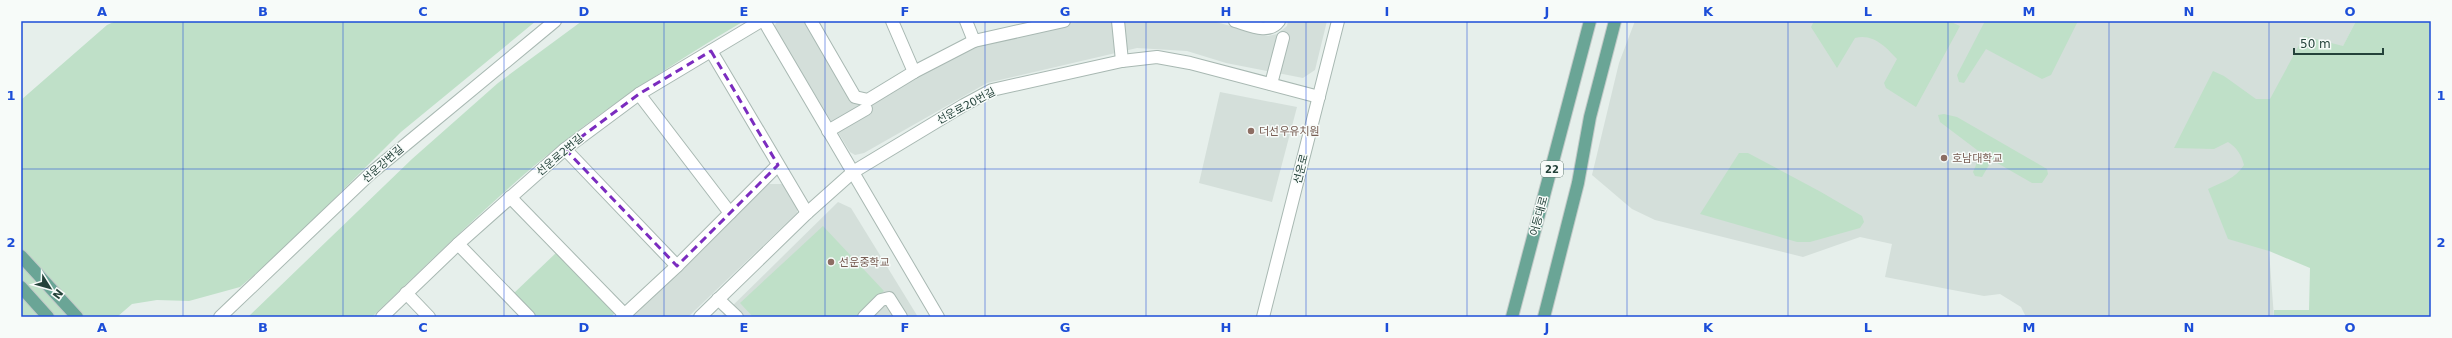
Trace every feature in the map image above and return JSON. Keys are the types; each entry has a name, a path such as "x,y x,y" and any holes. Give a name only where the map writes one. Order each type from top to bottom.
{"main road":[{"name":"어등대로","path":"1512,317 1590,21"},
{"name":"22","path":"1544,317 1578,183 1590,118 1615,21"},
{"path":"21,256 77,317"},
{"path":"21,287 48,317"}],"street":[{"name":"선운강변길","path":"220,317 370,174 555,21"},
{"name":"선운로2번길","path":"382,317 458,244 564,149 639,94 762,21"},
{"path":"762,21 938,317"},
{"path":"811,21 856,97 861,100 868,100 914,72 974,40 1041,23 1064,21"},
{"path":"892,21 914,72"},
{"path":"966,21 974,40"},
{"path":"1118,21 1122,61"},
{"path":"1235,21 1269,29 1276,26 1279,21"},
{"name":"선운로","path":"1263,317 1338,21"},
{"path":"1271,84 1283,38"},
{"path":"711,51 807,213"},
{"name":"선운로20번길","path":"700,317 807,213 853,172 992,90 1122,61 1157,57 1319,97"},
{"path":"639,94 730,213"},
{"path":"828,131 866,109"},
{"path":"564,149 677,266"},
{"path":"510,197 624,316 677,266 778,164"},
{"path":"458,244 529,317"},
{"path":"406,293 429,317"},
{"path":"864,317 881,300 889,298 901,317"},
{"path":"718,299 737,317"}],"highlighted area":[{"path":"711,51 778,165 677,266 565,149 639,94"}],"shaded area":[{"path":"777,21 805,21 860,107 972,46 1004,37 1082,21 1212,21 1268,36 1277,34 1287,26 1288,21 1327,21 1315,70 1303,78 1226,63 1187,51 1137,48 987,83 864,153 855,155 850,152 774,27"},
{"name":"호남대학교","path":"1635,21 2356,21 2295,141 2269,251 2274,317 2026,317 2021,307 2000,294 1984,296 1885,277 1892,244 1860,237 1803,257 1655,220 1632,209 1592,175 1619,63"},
{"name":"더선우유치원","path":"1220,92 1297,107 1272,202 1199,183"},
{"path":"769,184 783,184 798,200 797,213 688,317 628,317"},
{"name":"선운중학교","path":"838,202 851,208 918,317 721,317"}],"green space":[{"path":"116,21 536,21 401,132 282,251 240,287 189,301 157,300 132,304 117,317 21,317 21,100 107,25"},
{"path":"582,21 744,21 689,54 584,126 534,166 452,240 372,317 248,317 412,159 498,83"},
{"path":"1814,21 1949,21 1960,26 1916,107 1886,88 1884,83 1897,59 1884,46 1868,37 1855,38 1837,68 1811,27"},
{"path":"1985,21 2078,21 2051,75 2042,79 1986,49 1964,83 1959,82 1957,75"},
{"path":"2356,21 2431,21 2431,317 2274,317 2274,310 2309,310 2310,268 2269,251 2228,239 2208,189 2237,174 2244,165 2240,154 2234,147 2228,142 2214,149 2174,148 2213,71 2224,76 2256,99 2270,99 2304,36 2343,46"},
{"path":"1944,114 1957,117 2047,169 2048,174 2042,183 2032,183 1992,160 1982,177 1975,176 1973,172 1981,153 1940,122 1938,115"},
{"path":"1739,153 1748,153 1821,192 1862,216 1864,222 1860,228 1810,242 1797,242 1700,214"},
{"name":"선운중학교","path":"823,226 884,291 856,317 753,317 740,303"},
{"path":"557,252 615,313 611,317 535,317 513,294"}],"place":[{"name":"더선우유치원","path":"1251,131"},
{"name":"호남대학교","path":"1944,158"},
{"name":"선운중학교","path":"831,262"}]}
